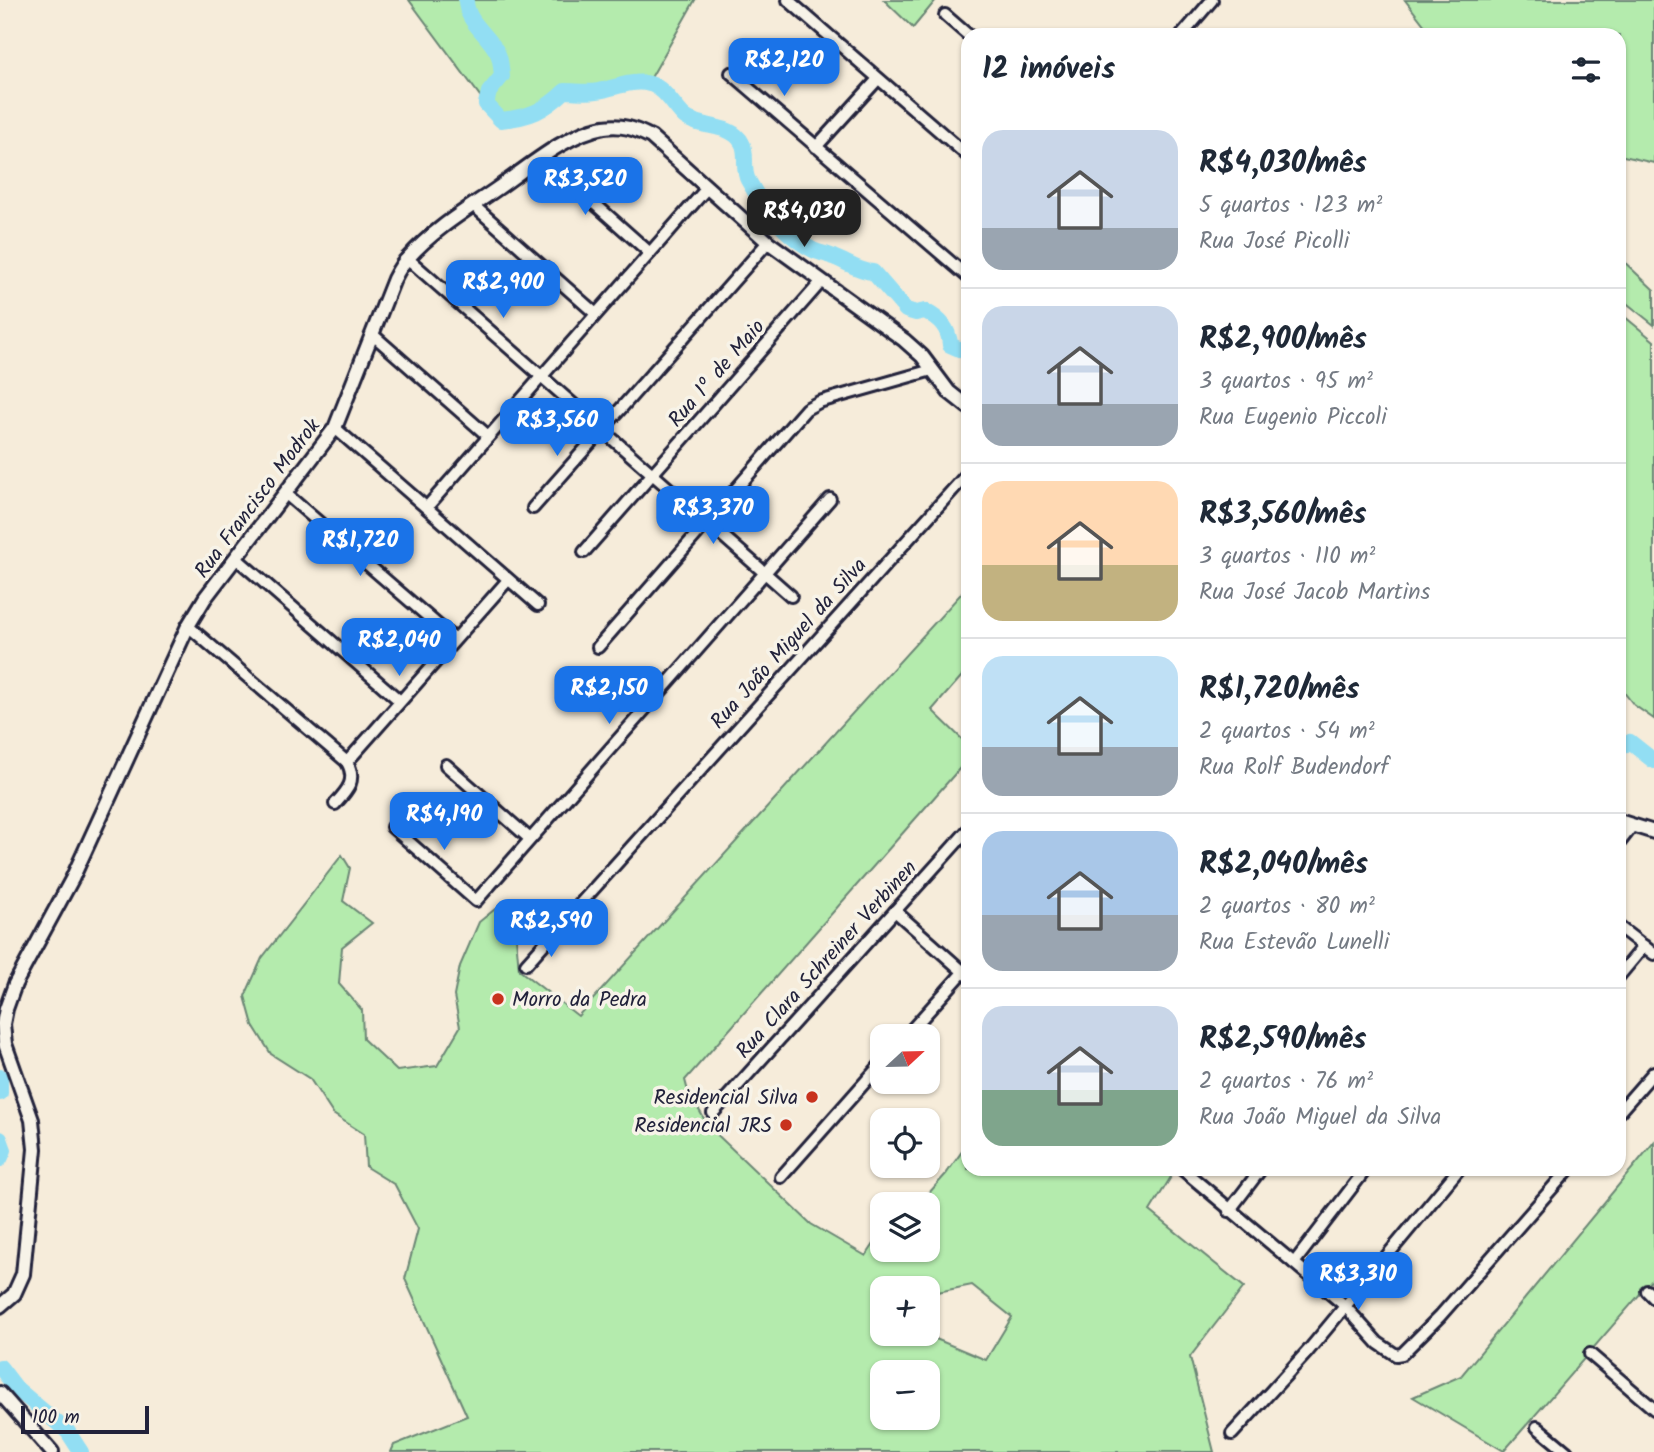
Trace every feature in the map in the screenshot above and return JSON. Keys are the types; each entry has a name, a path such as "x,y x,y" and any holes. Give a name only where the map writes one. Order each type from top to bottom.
{"street":[{"path":"788,0 961,150"},
{"path":"1187,28 1212,0"},
{"path":"945,15 961,29"},
{"path":"731,73 961,271"},
{"path":"816,146 878,79"},
{"name":"Rua Francisco Modrok","path":"0,1306 14,1294 23,1274 35,1149 32,1119 5,1044 3,1024 15,984 72,879 188,626 205,598 335,428 394,279 407,258 474,205 542,158 592,130 619,126 633,128 651,136 768,242 904,340 961,401"},
{"path":"542,158 650,253"},
{"path":"427,508 707,188"},
{"path":"474,205 596,314"},
{"path":"533,508 768,242"},
{"path":"407,258 792,596"},
{"name":"Rua 1º de Maio","path":"584,552 821,282"},
{"path":"372,334 488,436"},
{"path":"598,647 812,404 932,370"},
{"path":"335,428 538,605"},
{"name":"Rua João Miguel da Silva","path":"526,964 961,482"},
{"path":"286,494 454,639"},
{"path":"392,827 476,901 830,499"},
{"path":"236,558 400,701"},
{"path":"347,762 508,580"},
{"path":"188,626 347,762 352,772 352,781 335,804"},
{"path":"446,765 530,839"},
{"path":"1626,823 1654,832"},
{"path":"1626,834 1633,825"},
{"name":"Rua Clara Schreiner Verbinen","path":"713,1113 961,838"},
{"path":"895,911 961,968"},
{"path":"1626,932 1654,954"},
{"path":"1626,968 1644,946"},
{"path":"917,1024 961,977"},
{"path":"1626,1104 1654,1072"},
{"path":"781,1177 870,1077"},
{"path":"1190,1176 1343,1305 1387,1350 1396,1355 1402,1354 1440,1316 1563,1176"},
{"path":"1229,1211 1256,1176"},
{"path":"1294,1263 1361,1176"},
{"path":"1232,1434 1308,1351 1343,1305 1453,1176"},
{"path":"1590,1354 1654,1409"},
{"path":"0,1393 52,1452"},
{"path":"1537,1427 1567,1452"}],"green space":[{"path":"409,0 695,0 648,83 632,83 595,92 565,91 536,112 501,120 486,104"},
{"path":"884,0 936,0 913,28"},
{"path":"1405,0 1654,0 1654,163 1626,157 1626,28 1427,28"},
{"path":"1626,264 1654,290 1654,325 1626,303"},
{"path":"1626,318 1654,341 1654,719 1634,705 1626,695"},
{"path":"961,594 961,677 932,710 961,738 961,767 685,1080 687,1087 707,1125 811,1224 866,1256 870,1250 870,1262 940,1262 940,1192 930,1192 961,1153 961,1176 1172,1176 1150,1211 1244,1287 1190,1357 1214,1452 391,1452 394,1445 467,1416 405,1279 418,1229 395,1185 366,1167 364,1134 333,1114 310,1079 271,1054 253,1025 245,996 262,958 342,855 350,868 343,901 372,923 342,947 339,984 362,1010 363,1039 397,1071 437,1066 460,1027 454,996 460,966 479,922 495,909 514,914 519,970 578,1016"},
{"path":"1654,1142 1654,1278 1504,1451 1413,1397 1461,1376"}],"waterway":[{"path":"466,0 474,22 499,56 502,76 489,92 486,104 501,120 536,112 565,91 594,92 637,83 655,86 685,117 724,129 737,137 744,147 748,180 760,200 793,237 815,251 873,272 906,310 916,313 925,311 935,317 946,329 950,345 961,350"},
{"path":"1626,744 1630,742 1654,761"},
{"path":"0,1077 0,1093"},
{"path":"0,1139 4,1150 0,1159"},
{"path":"0,1367 16,1388 68,1432 81,1452"}],"place":[{"name":"Morro da Pedra","path":"498,999"},
{"name":"Residencial Silva","path":"812,1097"},
{"name":"Residencial JRS","path":"786,1125"}]}
